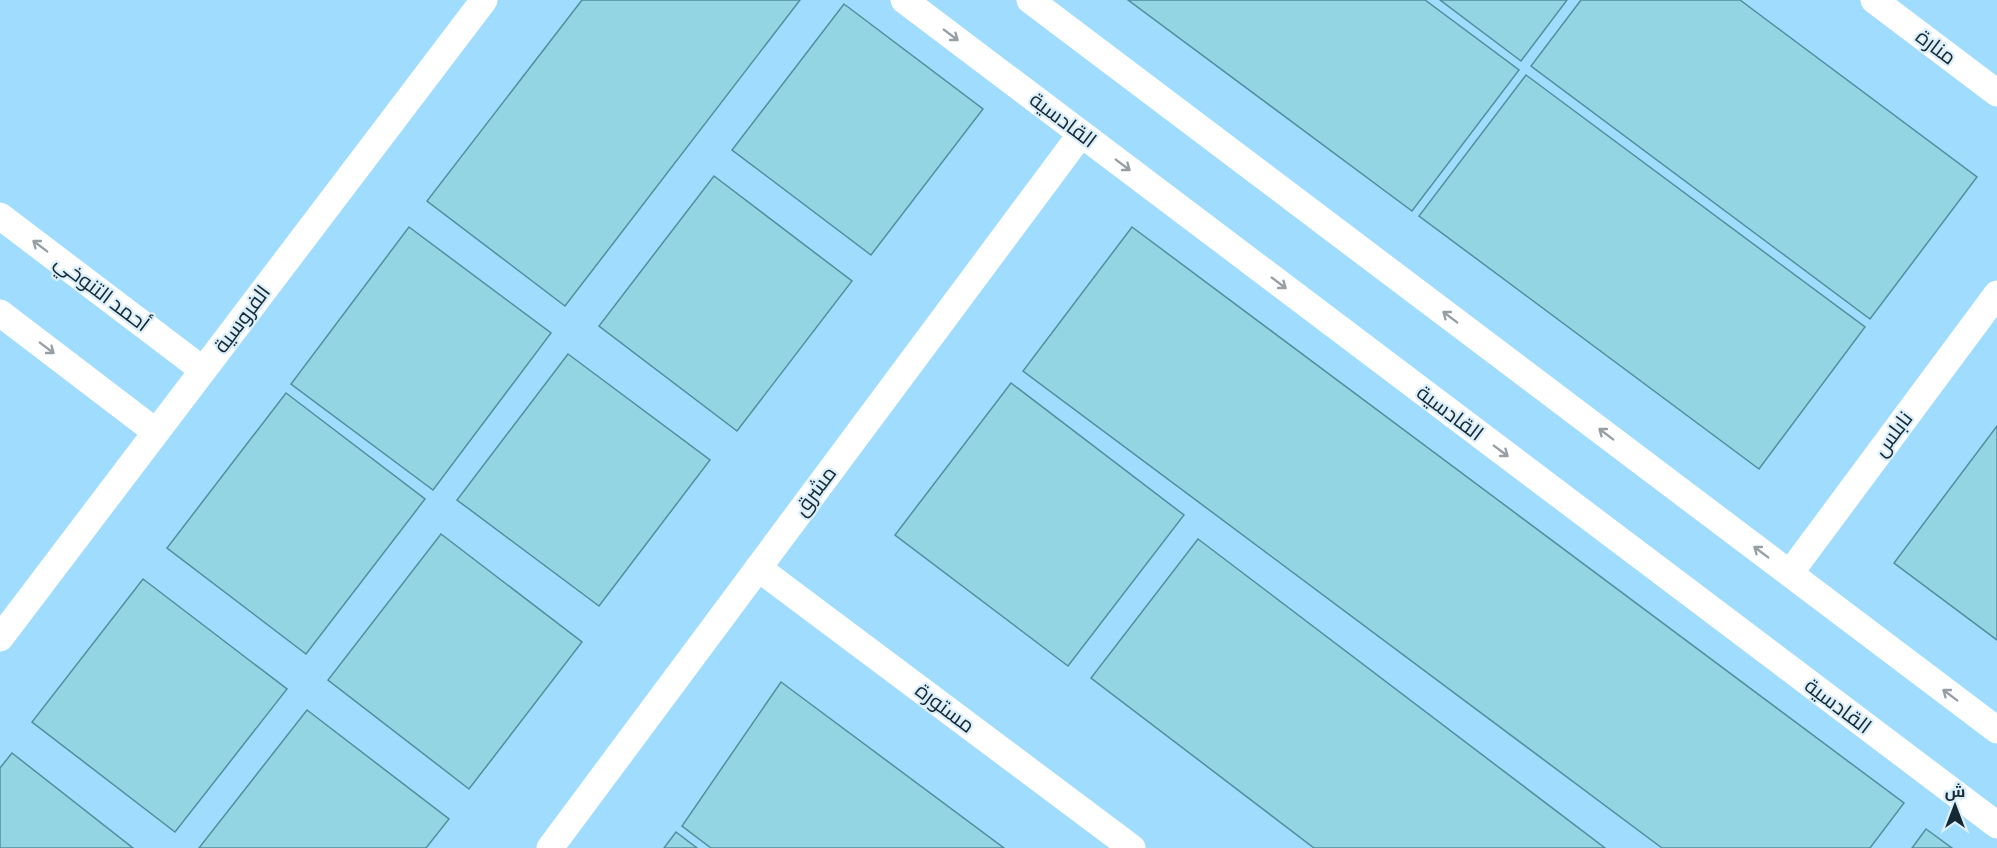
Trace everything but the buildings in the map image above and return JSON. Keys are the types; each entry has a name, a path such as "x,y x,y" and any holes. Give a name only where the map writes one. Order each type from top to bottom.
{"street":[{"name":"الفروسية","path":"0,638 484,0"},
{"name":"القادسية","path":"904,0 1997,825"},
{"path":"1030,0 1997,730"},
{"name":"منارة","path":"1874,0 1997,93"},
{"name":"مشرق","path":"550,848 1081,134"},
{"name":"أحمد التنوخي","path":"0,216 203,370"},
{"name":"نابلس","path":"1790,573 1997,294"},
{"path":"0,313 156,432"},
{"name":"مستورة","path":"758,568 1132,848"}],"shaded area":[{"path":"0,0 1997,0 1997,848 0,848"}]}
